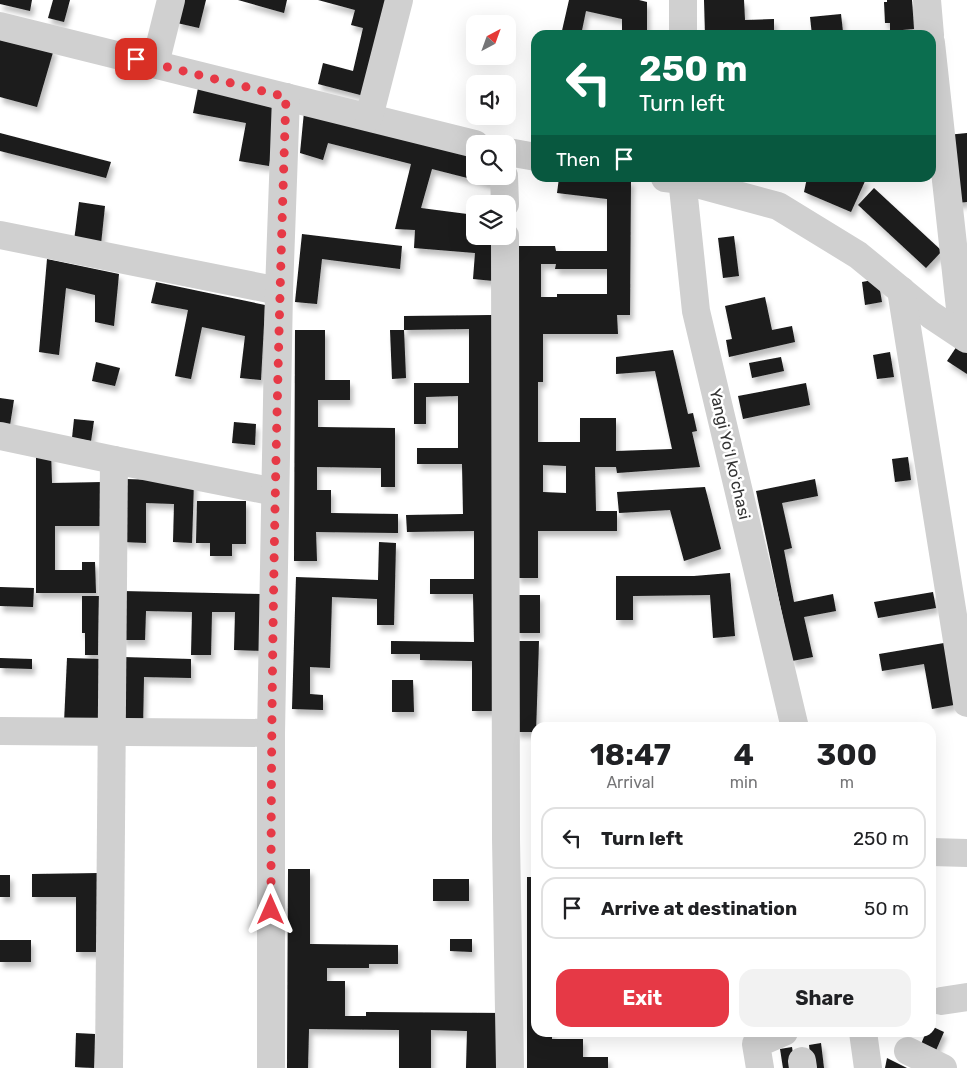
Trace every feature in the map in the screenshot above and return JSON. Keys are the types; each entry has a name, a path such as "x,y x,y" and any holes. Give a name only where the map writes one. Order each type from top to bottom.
{"street":[{"path":"155,64 171,0"},
{"path":"369,117 399,0"},
{"path":"683,0 683,30"},
{"path":"927,0 930,30"},
{"path":"0,26 466,142"},
{"path":"936,86 965,338"},
{"path":"271,1068 271,733 279,292 286,97"},
{"path":"516,153 531,156"},
{"name":"Yangi Yoʻl koʻchasi","path":"677,182 696,311 794,722"},
{"path":"691,182 778,206 858,255 931,315 965,338"},
{"path":"0,235 279,292"},
{"path":"505,245 506,820 510,1068"},
{"path":"901,290 967,703"},
{"path":"0,436 275,492"},
{"path":"109,1068 114,460"},
{"path":"0,731 271,733"},
{"path":"936,852 967,853"},
{"path":"760,1068 756,1044 772,1037"},
{"path":"864,1037 868,1068"},
{"path":"908,1051 943,1068"}],"building":[{"path":"0,0 32,0 30,11 0,4"},
{"path":"53,0 70,0 64,22 48,18"},
{"path":"182,0 206,0 199,28 177,23"},
{"path":"238,0 287,0 284,13"},
{"path":"318,0 392,0 368,97 318,84 323,63 353,71 363,28 351,25 355,10"},
{"path":"569,0 639,0 647,2 647,30 622,30 622,19 586,11 582,30 562,30"},
{"path":"704,0 744,0 745,20 774,19 774,30 705,30"},
{"path":"887,0 912,0 914,29 890,30 890,23 885,23 884,2 887,2"},
{"path":"841,14 843,30 811,30 810,17"},
{"path":"0,34 54,49 37,107 0,97"},
{"path":"198,88 280,103 269,166 239,161 246,123 193,113"},
{"path":"304,112 466,154 466,178 432,169 421,208 466,214 466,245 494,245 494,281 473,279 475,253 414,248 415,230 395,229 411,164 328,143 323,160 300,153"},
{"path":"0,133 111,162 106,178 0,151"},
{"path":"967,133 967,202 956,203 947,135"},
{"path":"558,182 631,182 630,315 617,315 618,334 543,334 543,382 538,382 538,442 580,442 580,418 616,418 616,451 672,449 655,371 616,374 616,357 673,350 688,414 693,413 697,431 692,432 700,467 617,473 616,467 595,467 596,511 617,511 617,531 538,531 538,578 517,578 517,246 555,246 556,251 607,251 607,199 557,193","holes":["541,264 556,264 555,269 607,269 607,294 557,294 557,297 541,297","543,465 566,466 566,493 543,492"]},
{"path":"806,182 865,182 851,212 804,192"},
{"path":"874,188 942,251 926,268 858,205"},
{"path":"79,202 105,206 101,244 74,241"},
{"path":"302,234 402,246 400,269 322,259 317,304 295,302"},
{"path":"734,236 739,276 723,278 718,238"},
{"path":"47,259 119,274 114,326 95,322 95,295 66,288 59,355 39,352"},
{"path":"878,279 882,302 865,305 862,282"},
{"path":"156,282 265,305 261,380 240,378 245,336 202,327 191,379 175,376 188,310 151,303"},
{"path":"765,297 772,330 792,326 795,342 729,357 726,340 732,339 725,306"},
{"path":"492,315 493,711 472,711 472,661 420,660 420,654 391,654 391,641 474,642 473,594 430,594 430,579 474,579 474,531 407,532 406,515 463,514 462,464 417,464 417,448 458,448 458,396 426,397 426,424 414,424 414,383 469,383 469,329 404,330 404,316"},
{"path":"295,330 325,330 325,380 350,380 350,400 318,400 318,427 395,428 395,487 381,487 381,468 317,467 317,490 331,490 331,513 398,514 398,533 316,532 317,561 294,561"},
{"path":"390,330 404,330 406,378 392,379"},
{"path":"961,340 967,344 967,374 947,361"},
{"path":"890,352 894,377 877,379 873,355"},
{"path":"781,357 784,371 752,378 749,363"},
{"path":"96,362 120,368 115,386 92,381"},
{"path":"806,383 810,405 743,419 738,396"},
{"path":"0,398 14,400 10,425 0,423"},
{"path":"74,419 94,421 91,441 72,438"},
{"path":"234,422 256,424 255,445 232,443"},
{"path":"36,451 51,451 52,483 103,482 103,526 55,526 55,570 82,570 82,562 95,562 96,593 36,593"},
{"path":"908,457 911,480 895,482 892,459"},
{"path":"125,479 194,481 192,543 173,542 174,504 146,503 146,543 123,542"},
{"path":"815,479 818,496 782,503 792,548 784,550 794,602 833,594 836,611 804,617 813,657 792,661 756,491"},
{"path":"705,487 721,549 684,561 670,510 619,513 617,492"},
{"path":"197,501 246,501 246,544 232,544 232,556 210,556 210,543 196,543"},
{"path":"379,542 396,543 394,625 377,625 377,599 332,597 330,668 310,667 310,694 323,695 323,710 292,709 296,577 378,580"},
{"path":"730,573 735,636 713,638 710,595 633,596 633,620 616,620 616,576 694,576"},
{"path":"0,587 34,588 33,607 0,606"},
{"path":"122,591 260,594 264,651 234,650 235,612 212,612 211,655 191,655 192,612 146,611 145,640 122,640"},
{"path":"933,592 936,608 878,618 874,602"},
{"path":"516,595 540,595 540,633 516,633"},
{"path":"82,596 99,596 98,655 85,655 85,633 82,633"},
{"path":"517,641 539,641 536,722 531,722 531,732 516,732"},
{"path":"944,643 954,705 932,709 924,664 882,671 879,654"},
{"path":"123,657 191,659 191,678 144,677 143,728 121,727"},
{"path":"0,658 32,659 32,669 0,668"},
{"path":"67,658 101,659 99,724 64,723"},
{"path":"392,680 413,680 414,712 392,712"},
{"path":"288,869 310,869 310,944 398,945 398,964 369,964 369,968 327,968 327,981 345,981 345,1016 366,1016 366,1012 504,1013 504,1068 466,1068 467,1031 431,1030 431,1068 399,1068 399,1030 309,1029 308,1068 287,1068"},
{"path":"100,873 101,952 76,952 76,897 32,897 32,874"},
{"path":"0,875 10,875 10,897 0,897"},
{"path":"527,877 531,877 531,1037 583,1039 583,1057 608,1057 608,1068 527,1068"},
{"path":"433,879 469,879 469,901 433,901"},
{"path":"450,939 472,939 472,952 450,951"},
{"path":"0,940 31,940 31,962 0,962"},
{"path":"936,1028 944,1032 934,1055 919,1049 924,1037 936,1037"},
{"path":"76,1033 95,1034 94,1068 75,1067"},
{"path":"821,1043 824,1068 812,1068 809,1045"},
{"path":"792,1047 795,1068 783,1068 780,1049"},
{"path":"887,1058 907,1068 885,1068"}],"route":[{"path":"136,59 286,97 279,292 272,659 271,910"}]}
